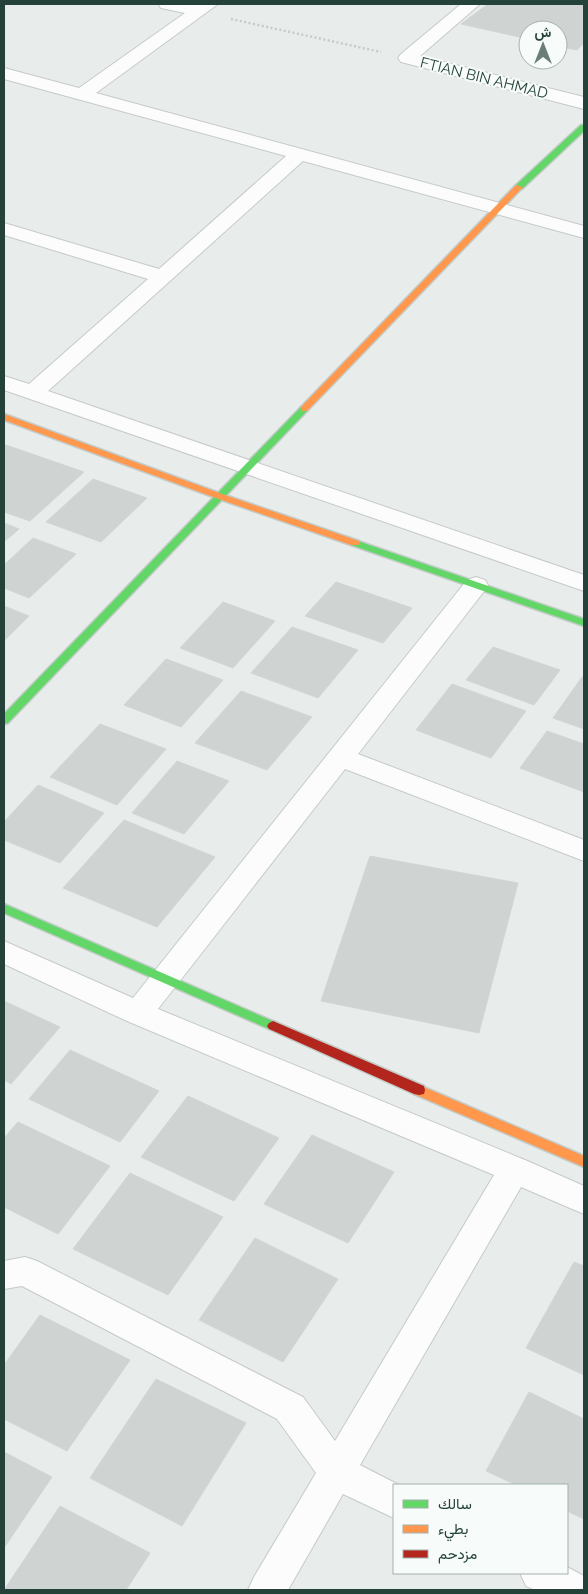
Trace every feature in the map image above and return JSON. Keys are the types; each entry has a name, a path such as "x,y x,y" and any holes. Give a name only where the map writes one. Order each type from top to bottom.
{"street":[{"path":"167,4 204,8"},
{"name":"FTIAN BIN AHMAD","path":"472,4 407,58 584,103"},
{"path":"82,94 204,8"},
{"path":"4,73 584,232"},
{"path":"4,720 498,207 584,127"},
{"path":"32,393 300,154"},
{"path":"4,229 163,277"},
{"path":"4,383 584,583"},
{"path":"4,417 219,496 584,622"},
{"path":"138,1013 476,585"},
{"path":"340,757 584,850"},
{"path":"4,908 584,1162"},
{"path":"4,952 138,1013 514,1169 584,1201"},
{"path":"267,1590 514,1169"},
{"path":"4,1275 25,1271 290,1408 337,1472 393,1500"},
{"path":"541,1574 574,1590"}],"path":[{"path":"204,8 415,60"}],"building":[{"path":"488,4 584,4 584,43 577,50 568,48 568,20 518,20 518,37 461,24"},
{"path":"6,445 84,472 30,521 4,512 4,447"},
{"path":"93,479 147,498 101,542 46,522"},
{"path":"4,523 19,529 4,542"},
{"path":"33,538 76,554 29,598 4,588 4,565"},
{"path":"336,582 412,608 383,643 305,616"},
{"path":"223,602 275,621 233,668 180,648"},
{"path":"4,606 29,616 4,641"},
{"path":"292,627 358,650 318,698 251,673"},
{"path":"493,647 560,670 534,705 466,680"},
{"path":"166,659 223,680 181,727 124,705"},
{"path":"582,677 584,678 584,729 553,718"},
{"path":"452,684 526,711 491,758 416,730"},
{"path":"241,691 312,717 267,770 195,743"},
{"path":"100,724 166,749 117,805 50,777"},
{"path":"547,731 584,744 584,792 520,768"},
{"path":"177,761 229,781 184,834 132,813"},
{"path":"38,785 104,813 60,863 4,840 4,822"},
{"path":"124,820 215,857 157,927 63,888"},
{"path":"370,856 518,883 479,1033 321,1001"},
{"path":"4,1001 60,1027 11,1084 4,1080"},
{"path":"70,1050 159,1091 120,1142 29,1099"},
{"path":"188,1096 279,1138 234,1201 141,1157"},
{"path":"18,1122 110,1166 58,1234 4,1207 4,1138"},
{"path":"312,1135 394,1172 348,1243 264,1204"},
{"path":"130,1173 223,1217 168,1295 73,1249"},
{"path":"255,1238 338,1279 283,1362 199,1320"},
{"path":"574,1262 584,1266 584,1375 526,1348"},
{"path":"40,1315 130,1360 67,1451 4,1419 4,1365"},
{"path":"156,1379 246,1423 182,1526 90,1478"},
{"path":"529,1392 584,1419 584,1519 568,1511 568,1484 514,1484 486,1471"},
{"path":"4,1452 52,1477 4,1548"},
{"path":"60,1506 150,1553 126,1590 4,1590"}],"traffic: fast":[{"path":"519,187 584,127"},
{"path":"4,720 304,409"},
{"path":"355,543 584,623"},
{"path":"4,908 273,1026"}],"traffic: slow":[{"path":"304,409 519,187"},
{"path":"4,417 219,496 355,543"},
{"path":"419,1090 584,1162"}],"traffic: jam":[{"path":"273,1026 419,1090"}]}
